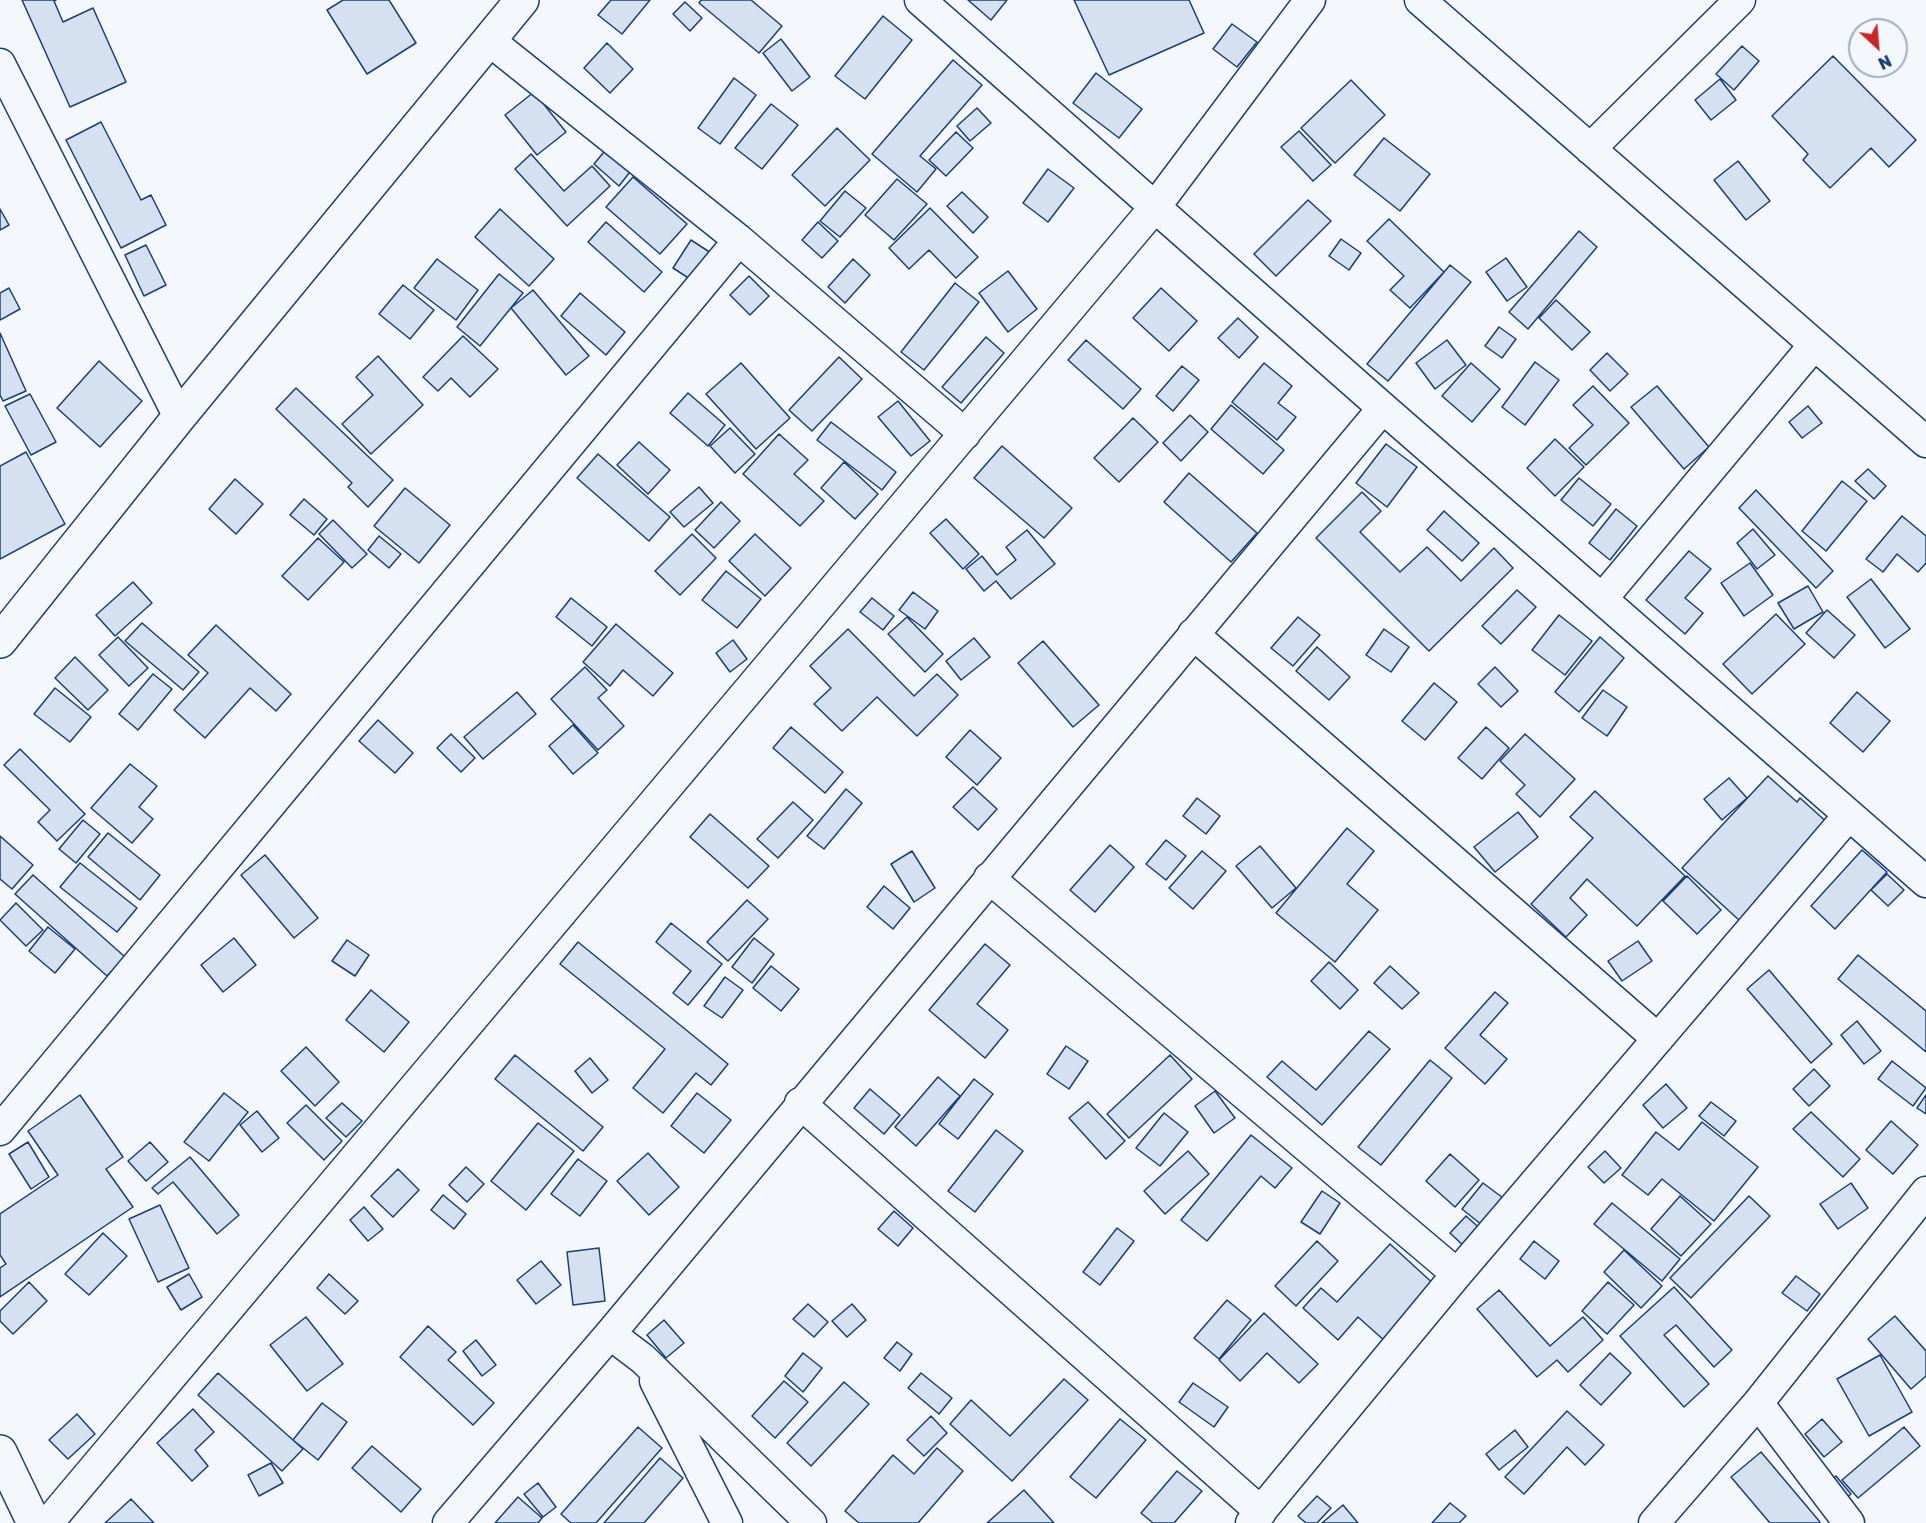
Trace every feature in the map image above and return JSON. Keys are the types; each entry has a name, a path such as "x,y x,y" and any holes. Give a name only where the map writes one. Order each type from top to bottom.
{"street":[{"path":"0,641 180,417 522,0"},
{"path":"920,0 1926,882"},
{"path":"48,1523 1155,207 1310,0"},
{"path":"1420,0 1814,345 1920,427"},
{"path":"1590,148 1740,0"},
{"path":"490,41 739,240 965,434"},
{"path":"0,64 180,417"},
{"path":"0,1130 739,240"},
{"path":"1602,599 1814,345"},
{"path":"448,1523 610,1334 800,1103 1383,408"},
{"path":"1193,634 1658,1039"},
{"path":"800,1103 1256,1517 1457,1274 1849,815"},
{"path":"989,878 1457,1274"},
{"path":"1654,1523 1758,1403 1926,1192"},
{"path":"610,1334 643,1359 812,1523"},
{"path":"643,1359 727,1523"},
{"path":"1758,1403 1849,1523"},
{"path":"0,1452 34,1523"}],"building":[{"path":"22,0 56,0 54,1 63,22 93,8 126,82 70,107"},
{"path":"343,0 389,0 416,43 367,74 327,10"},
{"path":"611,0 650,0 622,34 598,15"},
{"path":"701,0 751,0 782,26 759,53 699,3"},
{"path":"968,0 1007,0 991,20"},
{"path":"1074,0 1189,0 1204,33 1109,75"},
{"path":"685,2 702,18 690,31 673,14"},
{"path":"883,16 912,40 865,99 835,76"},
{"path":"1232,24 1257,42 1237,67 1213,49"},
{"path":"781,39 810,77 792,91 763,53"},
{"path":"607,43 633,69 610,93 584,68"},
{"path":"1742,46 1759,61 1734,90 1716,74"},
{"path":"1833,56 1848,71 1848,78 1855,78 1916,140 1889,167 1871,148 1830,188 1803,160 1808,154 1772,116"},
{"path":"953,60 982,85 920,156 936,169 917,192 872,154"},
{"path":"1096,73 1142,109 1119,138 1073,103"},
{"path":"734,78 756,95 720,144 698,128"},
{"path":"1720,79 1736,100 1711,120 1695,100"},
{"path":"1351,80 1385,115 1335,163 1301,128"},
{"path":"534,92 566,132 537,155 505,115"},
{"path":"771,104 798,125 762,169 735,148"},
{"path":"977,108 991,123 970,141 957,126"},
{"path":"101,122 141,200 151,195 166,225 121,248 66,140"},
{"path":"837,128 870,160 825,206 792,175"},
{"path":"1299,131 1331,165 1313,181 1281,147"},
{"path":"956,132 973,148 946,176 929,160"},
{"path":"1384,138 1430,174 1400,211 1354,175"},
{"path":"608,147 633,168 619,186 594,164"},
{"path":"531,154 564,191 592,166 610,186 567,226 515,169"},
{"path":"1738,161 1770,201 1746,220 1714,180"},
{"path":"1048,169 1074,188 1048,222 1023,203"},
{"path":"633,177 687,224 660,254 606,207"},
{"path":"897,179 927,204 894,240 865,215"},
{"path":"845,191 866,208 840,237 820,221"},
{"path":"962,192 988,217 973,233 947,206"},
{"path":"1308,200 1331,221 1276,276 1254,254"},
{"path":"930,208 978,257 956,278 929,250 909,269 889,248"},
{"path":"0,209 9,225 0,230"},
{"path":"500,209 554,259 529,286 475,237"},
{"path":"1389,219 1444,272 1410,308 1390,290 1404,276 1367,241"},
{"path":"606,222 662,272 644,292 588,242"},
{"path":"818,222 838,241 822,258 802,240"},
{"path":"1579,231 1597,247 1528,329 1509,312"},
{"path":"1341,239 1361,253 1349,270 1329,256"},
{"path":"691,240 711,253 693,281 673,268"},
{"path":"146,245 166,285 144,296 125,255"},
{"path":"1506,258 1527,287 1507,301 1486,272"},
{"path":"437,259 478,290 456,320 414,288"},
{"path":"853,259 870,275 845,303 828,287"},
{"path":"1450,265 1471,282 1388,381 1367,364"},
{"path":"1008,271 1037,309 1008,332 979,293"},
{"path":"499,274 523,293 480,346 457,327"},
{"path":"749,276 769,296 750,315 730,295"},
{"path":"955,283 979,302 924,370 901,352"},
{"path":"403,285 434,310 410,339 379,314"},
{"path":"9,288 20,309 0,320 0,293"},
{"path":"1161,288 1197,321 1169,351 1133,318"},
{"path":"533,290 589,356 566,375 511,308"},
{"path":"580,293 625,332 606,355 561,316"},
{"path":"1556,300 1590,332 1572,350 1539,318"},
{"path":"1238,318 1258,337 1239,358 1218,338"},
{"path":"1499,327 1516,339 1502,358 1485,346"},
{"path":"0,333 26,391 3,401 0,395"},
{"path":"463,336 498,369 470,397 451,378 438,391 423,377"},
{"path":"986,337 1004,353 961,403 942,387"},
{"path":"1086,340 1141,389 1123,409 1068,360"},
{"path":"1447,340 1466,365 1435,389 1416,363"},
{"path":"1607,353 1628,374 1610,391 1590,370"},
{"path":"378,356 423,405 371,454 342,424 373,395 356,377"},
{"path":"839,357 862,379 812,431 789,410"},
{"path":"99,361 142,401 100,447 57,408"},
{"path":"1535,362 1559,380 1525,425 1502,407"},
{"path":"741,363 790,418 756,449 706,394"},
{"path":"1264,363 1292,386 1278,403 1296,417 1277,440 1232,402"},
{"path":"1471,363 1500,389 1472,422 1442,396"},
{"path":"1182,366 1199,380 1173,411 1156,396"},
{"path":"1593,386 1629,423 1586,465 1569,448 1593,425 1573,405"},
{"path":"1657,386 1709,447 1684,469 1631,407"},
{"path":"296,388 393,480 368,507 348,487 352,483 276,409"},
{"path":"688,393 725,425 708,446 670,413"},
{"path":"30,394 56,442 31,455 5,406"},
{"path":"898,401 930,441 911,456 878,417"},
{"path":"1231,405 1284,450 1263,474 1211,429"},
{"path":"1808,406 1822,423 1802,438 1789,422"},
{"path":"1190,415 1208,432 1181,461 1163,443"},
{"path":"1133,418 1158,442 1119,482 1094,458"},
{"path":"831,422 896,472 882,490 817,440"},
{"path":"730,428 755,454 735,473 710,446"},
{"path":"779,434 808,460 794,474 824,501 800,526 743,474"},
{"path":"1555,439 1584,467 1555,496 1527,468"},
{"path":"639,442 670,470 648,494 617,465"},
{"path":"1386,444 1417,467 1387,507 1356,483"},
{"path":"1002,446 1072,508 1044,538 974,478"},
{"path":"26,452 65,524 0,559 0,466"},
{"path":"598,454 670,517 649,541 577,478"},
{"path":"844,462 878,494 855,519 821,488"},
{"path":"1868,469 1886,486 1874,499 1855,481"},
{"path":"1189,473 1257,533 1231,562 1164,502"},
{"path":"1579,478 1611,504 1593,526 1561,500"},
{"path":"235,479 263,504 236,534 209,509"},
{"path":"1842,481 1867,501 1826,551 1802,531"},
{"path":"699,487 713,503 684,527 670,512"},
{"path":"405,488 450,525 419,563 374,526"},
{"path":"1756,490 1833,571 1816,588 1739,508"},
{"path":"1362,492 1381,511 1360,532 1400,572 1427,547 1461,581 1494,548 1513,568 1429,651 1316,538"},
{"path":"304,499 327,519 314,535 290,515"},
{"path":"721,502 740,521 714,548 695,530"},
{"path":"1616,509 1637,526 1610,560 1589,543"},
{"path":"1444,511 1479,543 1462,561 1427,530"},
{"path":"1902,516 1926,536 1926,563 1918,572 1897,554 1883,572 1866,559"},
{"path":"946,519 979,554 963,569 930,533"},
{"path":"333,520 367,554 352,568 319,534"},
{"path":"1753,529 1775,555 1757,569 1737,543"},
{"path":"1027,530 1055,564 1011,599 996,581 984,591 966,569 982,556 997,575 1016,560 1006,547"},
{"path":"692,534 716,558 680,595 655,571"},
{"path":"755,534 791,568 765,596 729,561"},
{"path":"379,536 401,554 389,568 368,550"},
{"path":"318,538 344,562 308,600 282,576"},
{"path":"1689,551 1711,569 1685,598 1703,613 1685,634 1646,600"},
{"path":"1750,563 1773,595 1744,616 1721,583"},
{"path":"726,571 761,599 737,628 702,600"},
{"path":"1871,579 1910,629 1885,648 1847,597"},
{"path":"133,582 152,603 115,636 96,615"},
{"path":"1808,586 1823,612 1794,629 1778,603"},
{"path":"1517,590 1536,607 1501,644 1482,626"},
{"path":"913,592 938,611 925,629 899,610"},
{"path":"571,598 607,627 592,646 556,617"},
{"path":"872,598 894,616 883,630 860,612"},
{"path":"1827,610 1855,635 1834,658 1806,633"},
{"path":"1776,614 1805,644 1752,694 1723,664"},
{"path":"1559,615 1592,641 1565,675 1532,650"},
{"path":"907,617 943,654 925,672 888,634"},
{"path":"1298,617 1320,635 1293,666 1271,648"},
{"path":"142,623 199,672 183,690 125,641"},
{"path":"616,624 673,673 653,696 623,670 610,686 583,662"},
{"path":"216,625 291,694 276,711 250,688 205,738 174,710 208,673 188,655"},
{"path":"848,629 914,696 937,674 958,695 917,736 877,697 842,731 814,704 831,688 810,666"},
{"path":"1384,629 1409,647 1391,672 1366,655"},
{"path":"118,637 148,668 129,686 99,655"},
{"path":"1600,637 1624,658 1579,712 1555,692"},
{"path":"974,638 990,657 961,680 946,661"},
{"path":"733,640 747,659 730,672 716,653"},
{"path":"1043,641 1099,705 1073,727 1018,663"},
{"path":"1317,647 1350,677 1329,700 1296,671"},
{"path":"75,657 108,690 88,710 55,678"},
{"path":"585,667 607,690 598,698 624,726 598,750 551,699"},
{"path":"1495,667 1518,691 1501,707 1478,684"},
{"path":"153,674 172,689 138,730 119,714"},
{"path":"1434,683 1457,702 1425,740 1402,721"},
{"path":"55,688 91,717 70,742 34,714"},
{"path":"1603,690 1627,707 1607,736 1582,718"},
{"path":"517,692 536,714 483,759 464,737"},
{"path":"1857,692 1890,721 1863,752 1830,723"},
{"path":"378,720 413,753 395,773 359,741"},
{"path":"573,725 598,753 573,774 549,746"},
{"path":"791,727 843,772 825,793 773,748"},
{"path":"1486,727 1509,748 1482,779 1458,758"},
{"path":"970,730 1001,758 977,785 946,757"},
{"path":"451,734 475,758 461,772 437,748"},
{"path":"1525,734 1575,779 1540,817 1516,794 1525,785 1500,761"},
{"path":"20,749 85,814 57,841 38,822 50,810 4,765"},
{"path":"130,764 157,786 139,807 153,819 132,843 91,808"},
{"path":"1768,776 1797,802 1800,798 1830,825 1740,921 1682,868"},
{"path":"1729,778 1747,798 1722,820 1704,799"},
{"path":"973,787 997,809 978,830 953,807"},
{"path":"846,789 862,803 824,849 807,836"},
{"path":"1595,791 1685,876 1637,926 1587,879 1570,898 1587,915 1566,937 1531,904 1593,838 1570,817"},
{"path":"1197,798 1220,816 1206,834 1183,816"},
{"path":"793,802 813,820 778,858 757,839"},
{"path":"1518,812 1538,837 1495,872 1474,847"},
{"path":"710,814 769,866 748,888 690,837"},
{"path":"83,820 100,834 76,863 59,849"},
{"path":"1347,828 1374,851 1347,884 1378,910 1335,962 1276,913"},
{"path":"108,833 160,875 140,900 88,857"},
{"path":"0,836 33,865 12,889 0,879"},
{"path":"1166,840 1186,856 1166,880 1146,864"},
{"path":"1110,845 1134,867 1095,912 1070,890"},
{"path":"1260,846 1296,888 1272,908 1236,866"},
{"path":"1862,850 1887,872 1835,929 1811,906"},
{"path":"912,851 935,888 914,902 891,864"},
{"path":"1202,851 1226,871 1193,909 1169,888"},
{"path":"265,855 318,918 294,938 241,875"},
{"path":"80,863 137,908 117,932 60,887"},
{"path":"1887,874 1904,890 1888,906 1871,890"},
{"path":"33,875 125,957 107,976 15,894"},
{"path":"1687,876 1721,910 1697,934 1663,901"},
{"path":"884,886 910,908 893,929 867,907"},
{"path":"747,900 768,919 728,961 707,942"},
{"path":"16,903 43,930 26,946 0,920"},
{"path":"671,923 722,964 688,1005 673,993 691,971 656,942"},
{"path":"48,927 75,949 55,973 29,951"},
{"path":"234,938 256,965 223,992 201,965"},
{"path":"754,938 774,954 752,983 732,967"},
{"path":"347,940 369,955 355,976 332,961"},
{"path":"1638,941 1652,961 1622,981 1608,961"},
{"path":"578,942 728,1064 711,1085 696,1073 663,1113 633,1088 665,1049 560,964"},
{"path":"985,944 1010,965 977,1004 1008,1030 985,1058 929,1010"},
{"path":"1858,955 1926,1011 1926,1052 1838,979"},
{"path":"1329,962 1358,990 1340,1009 1311,981"},
{"path":"771,966 799,989 781,1011 753,988"},
{"path":"1390,966 1419,993 1402,1009 1374,983"},
{"path":"1769,970 1832,1044 1811,1063 1747,989"},
{"path":"725,977 743,990 722,1018 704,1006"},
{"path":"371,990 409,1022 384,1052 346,1020"},
{"path":"1495,992 1508,1003 1480,1035 1507,1059 1485,1084 1445,1048"},
{"path":"1857,1021 1881,1051 1864,1064 1841,1035"},
{"path":"1369,1031 1390,1049 1322,1125 1267,1077 1282,1061 1316,1090"},
{"path":"1066,1046 1088,1061 1069,1089 1047,1074"},
{"path":"306,1047 339,1082 315,1106 281,1071"},
{"path":"515,1055 603,1127 583,1151 495,1079"},
{"path":"1170,1055 1192,1079 1129,1138 1107,1114"},
{"path":"590,1058 608,1080 592,1093 575,1071"},
{"path":"1430,1060 1452,1078 1381,1165 1358,1147"},
{"path":"1892,1061 1926,1088 1913,1106 1878,1079"},
{"path":"1814,1069 1830,1086 1809,1106 1793,1089"},
{"path":"938,1077 960,1096 916,1146 895,1127"},
{"path":"974,1079 993,1094 958,1139 939,1124"},
{"path":"1666,1084 1687,1108 1663,1128 1643,1105"},
{"path":"870,1089 900,1115 884,1134 854,1108"},
{"path":"1215,1091 1235,1118 1214,1133 1195,1106"},
{"path":"224,1093 248,1112 209,1161 184,1142"},
{"path":"697,1093 731,1120 704,1153 671,1126"},
{"path":"80,1095 123,1157 106,1169 133,1207 0,1297 0,1268 6,1264 0,1255 0,1214 58,1175 28,1131"},
{"path":"1926,1095 1926,1114 1917,1108"},
{"path":"1088,1102 1125,1141 1106,1159 1069,1118"},
{"path":"1711,1102 1736,1121 1724,1136 1699,1116"},
{"path":"342,1103 362,1121 346,1137 326,1118"},
{"path":"306,1105 342,1141 324,1160 287,1123"},
{"path":"257,1111 279,1138 262,1152 240,1125"},
{"path":"1811,1112 1860,1159 1843,1177 1793,1129"},
{"path":"1164,1113 1188,1132 1160,1166 1136,1148"},
{"path":"1891,1121 1918,1145 1893,1174 1866,1150"},
{"path":"1702,1122 1758,1167 1714,1221 1662,1179 1648,1195 1622,1175 1656,1132 1679,1150"},
{"path":"538,1123 574,1151 526,1210 491,1181"},
{"path":"996,1130 1023,1151 975,1212 948,1191"},
{"path":"1251,1135 1292,1168 1275,1188 1261,1176 1207,1241 1181,1220"},
{"path":"28,1142 49,1177 31,1189 9,1154"},
{"path":"150,1142 168,1162 146,1181 128,1161"},
{"path":"1188,1151 1209,1174 1165,1214 1144,1191"},
{"path":"1605,1151 1621,1168 1604,1183 1588,1167"},
{"path":"648,1153 679,1187 649,1215 617,1181"},
{"path":"1450,1154 1479,1180 1455,1207 1426,1181"},
{"path":"190,1157 239,1215 217,1234 173,1182 158,1194 152,1188"},
{"path":"578,1159 607,1181 580,1216 551,1194"},
{"path":"466,1167 484,1184 467,1202 449,1185"},
{"path":"398,1169 419,1190 393,1217 371,1196"},
{"path":"1483,1183 1503,1198 1482,1225 1462,1209"},
{"path":"1851,1183 1868,1208 1838,1229 1820,1204"},
{"path":"1322,1191 1340,1203 1320,1234 1301,1222"},
{"path":"443,1195 466,1214 454,1229 431,1210"},
{"path":"1680,1196 1711,1224 1681,1256 1651,1229"},
{"path":"1749,1196 1770,1216 1691,1298 1670,1278"},
{"path":"1612,1203 1680,1259 1662,1281 1594,1224"},
{"path":"160,1205 189,1268 158,1282 129,1219"},
{"path":"364,1207 383,1229 368,1241 350,1220"},
{"path":"894,1211 913,1228 898,1246 878,1229"},
{"path":"1466,1216 1484,1232 1468,1250 1450,1233"},
{"path":"1117,1228 1134,1241 1100,1285 1083,1272"},
{"path":"103,1233 127,1256 89,1295 65,1274"},
{"path":"1317,1241 1338,1261 1296,1306 1275,1286"},
{"path":"1534,1241 1559,1261 1545,1279 1520,1259"},
{"path":"1390,1244 1437,1287 1386,1342 1358,1317 1338,1340 1303,1308 1321,1288 1337,1302"},
{"path":"599,1248 605,1301 573,1305 567,1252"},
{"path":"1624,1250 1662,1286 1641,1308 1604,1272"},
{"path":"541,1261 561,1285 536,1304 517,1280"},
{"path":"189,1274 202,1297 181,1310 167,1287"},
{"path":"329,1274 358,1301 345,1314 317,1288"},
{"path":"1796,1276 1820,1294 1807,1311 1782,1293"},
{"path":"29,1282 47,1301 13,1334 0,1321 0,1311"},
{"path":"1608,1282 1634,1305 1607,1334 1582,1311"},
{"path":"1674,1287 1732,1350 1714,1367 1676,1325 1664,1335 1709,1384 1684,1407 1620,1336"},
{"path":"1499,1290 1550,1346 1583,1317 1603,1340 1568,1372 1557,1360 1537,1377 1477,1309"},
{"path":"1227,1300 1251,1320 1219,1359 1194,1338"},
{"path":"808,1304 828,1322 814,1337 793,1319"},
{"path":"852,1304 866,1320 847,1337 832,1321"},
{"path":"1264,1313 1318,1364 1299,1383 1267,1353 1240,1381 1219,1360"},
{"path":"1895,1316 1926,1351 1926,1376 1911,1389 1868,1339"},
{"path":"306,1317 343,1364 307,1391 270,1345"},
{"path":"664,1320 684,1343 666,1358 647,1335"},
{"path":"428,1326 456,1352 448,1360 494,1403 473,1425 400,1357"},
{"path":"476,1340 496,1365 482,1376 463,1351"},
{"path":"897,1342 912,1354 900,1371 884,1358"},
{"path":"803,1353 822,1368 803,1392 785,1376"},
{"path":"1610,1353 1631,1373 1601,1405 1580,1385"},
{"path":"1880,1355 1912,1412 1869,1436 1837,1379"},
{"path":"218,1373 303,1449 282,1471 198,1395"},
{"path":"921,1373 952,1398 939,1414 908,1388"},
{"path":"1064,1379 1088,1400 1012,1481 950,1424 971,1400 1010,1436"},
{"path":"784,1381 808,1402 775,1438 752,1416"},
{"path":"844,1382 869,1404 811,1466 787,1443"},
{"path":"1193,1383 1228,1407 1214,1427 1179,1402"},
{"path":"322,1403 347,1422 318,1460 293,1440"},
{"path":"193,1409 214,1432 195,1450 208,1466 192,1481 157,1443"},
{"path":"1567,1411 1604,1445 1585,1465 1567,1447 1524,1494 1505,1477"},
{"path":"77,1414 95,1434 68,1459 49,1440"},
{"path":"931,1416 947,1433 924,1456 907,1440"},
{"path":"1120,1419 1146,1440 1096,1498 1070,1477"},
{"path":"1822,1419 1842,1442 1824,1457 1805,1434"},
{"path":"638,1427 662,1448 596,1523 571,1523 561,1514"},
{"path":"1904,1427 1920,1446 1858,1498 1842,1480"},
{"path":"1515,1430 1528,1447 1499,1470 1486,1454"},
{"path":"372,1446 421,1489 401,1512 352,1468"},
{"path":"937,1448 963,1471 918,1523 859,1523 845,1511 893,1455 914,1474"},
{"path":"1761,1452 1819,1523 1770,1523 1731,1477"},
{"path":"660,1458 683,1478 644,1523 604,1523"},
{"path":"271,1463 283,1483 259,1496 248,1475"},
{"path":"1177,1471 1202,1491 1174,1523 1153,1523 1141,1513"},
{"path":"1836,1476 1851,1494 1833,1508 1818,1490"},
{"path":"538,1483 556,1507 543,1517 524,1494"},
{"path":"1024,1490 1054,1523 987,1523"},
{"path":"1317,1496 1331,1508 1317,1523 1306,1523 1298,1516"},
{"path":"518,1497 542,1518 538,1523 495,1523"},
{"path":"131,1499 154,1523 105,1523"},
{"path":"1450,1503 1466,1516 1459,1523 1432,1523"},
{"path":"1343,1505 1358,1523 1322,1523"}]}
